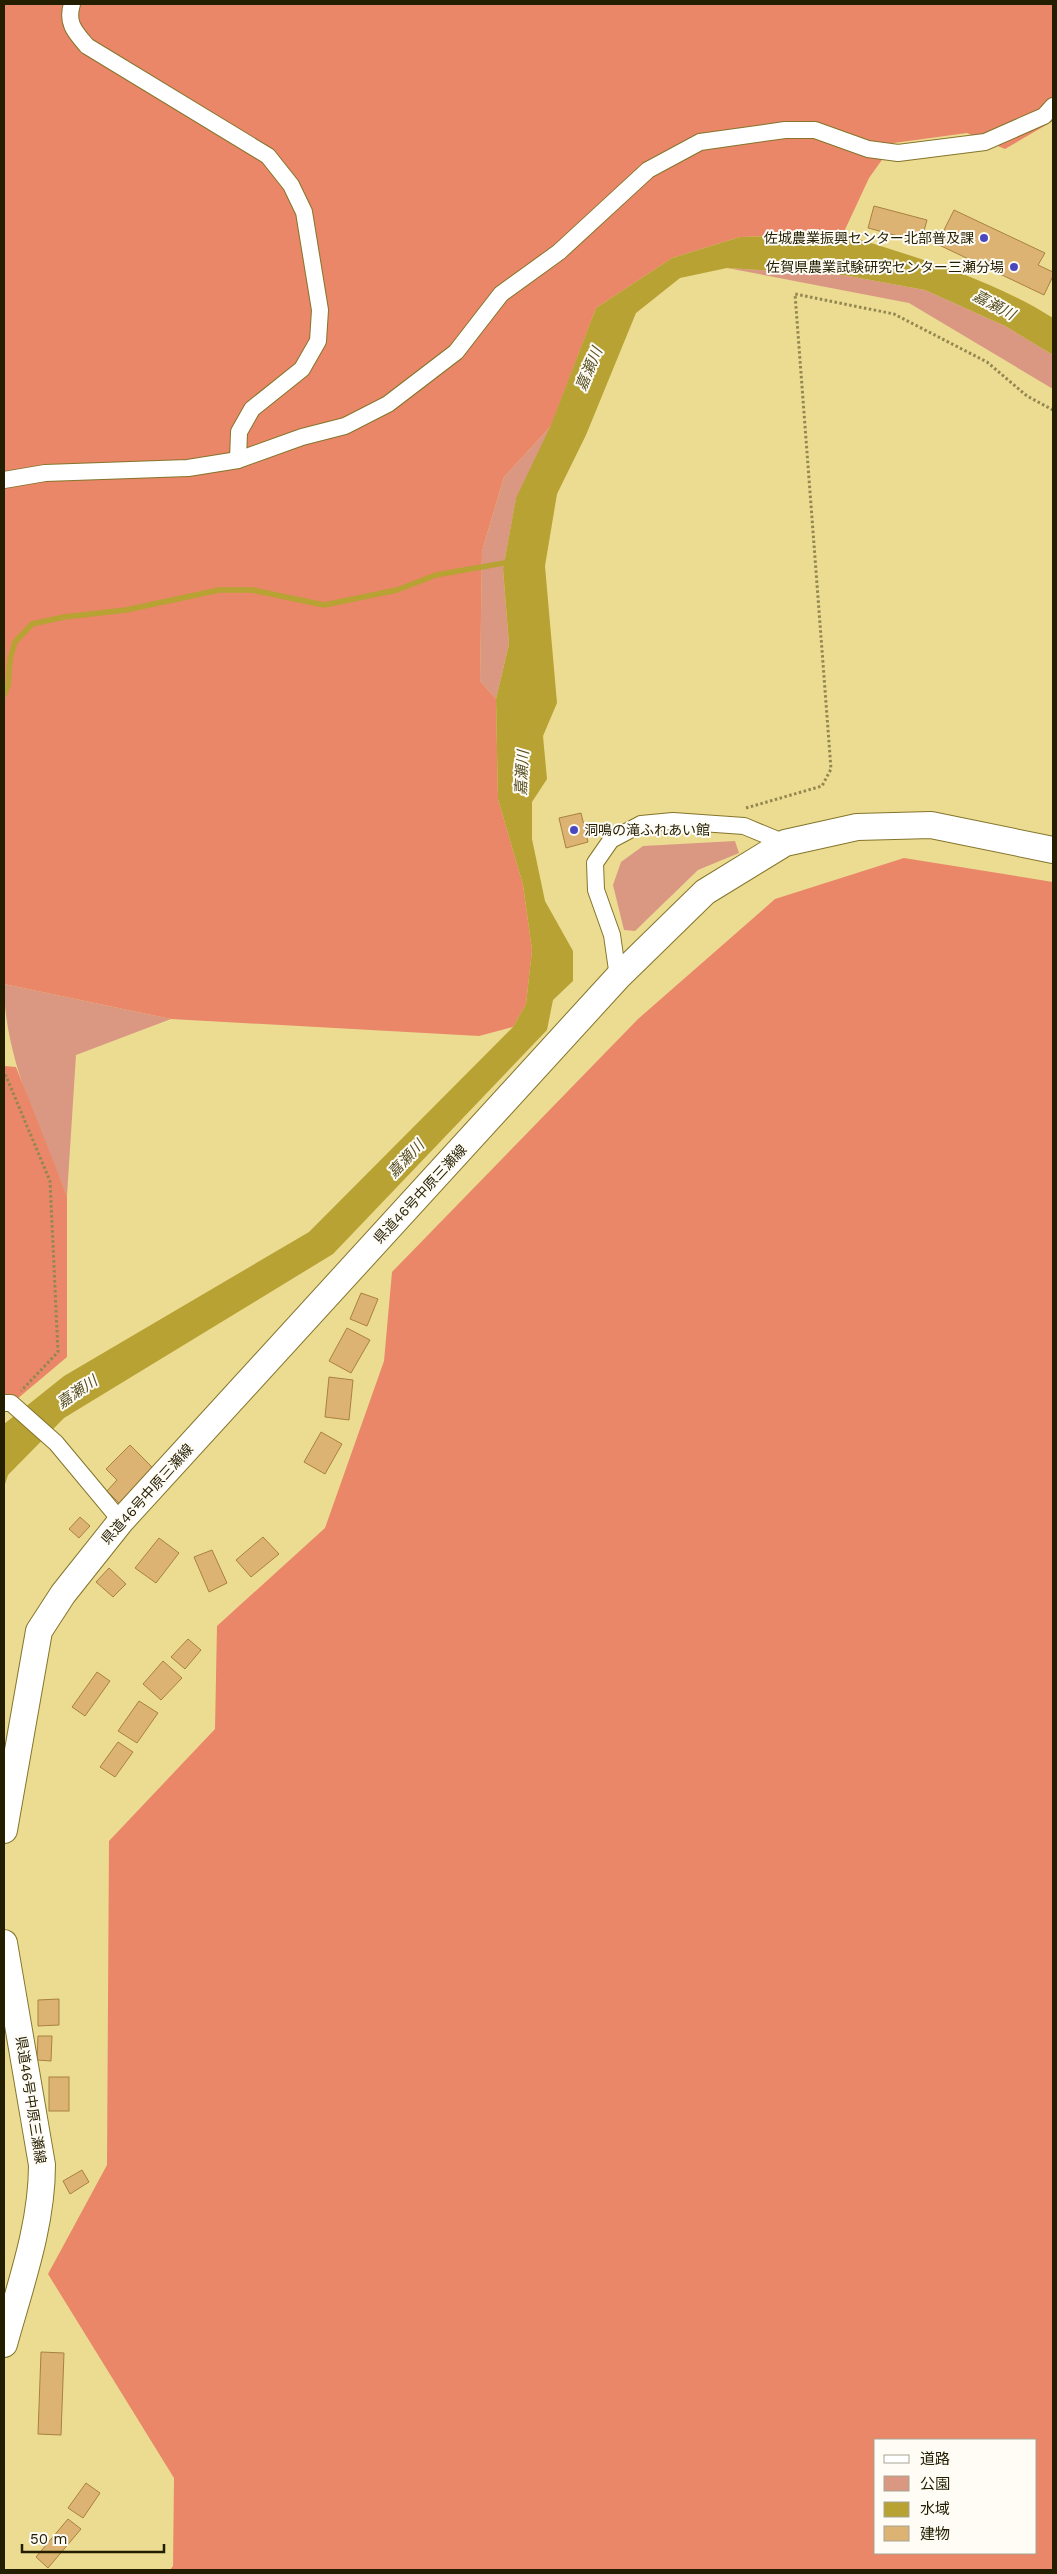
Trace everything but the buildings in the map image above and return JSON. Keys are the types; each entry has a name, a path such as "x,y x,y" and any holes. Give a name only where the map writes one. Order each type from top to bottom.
{"main road":[{"name":"県道46号中原三瀬線","path":"4,1830 39,1631 63,1594 121,1521 618,977 705,892 785,843 857,826 930,825 1053,850"},
{"name":"県道46号中原三瀬線","path":"4,1943 42,2165 42,2195 36,2226 4,2344"}],"street":[{"path":"72,4 69,15 73,30 87,46 268,156 291,185 304,212 320,310 318,341 302,369 252,409 239,432 238,460"},
{"path":"4,480 45,472 188,468 238,460 302,437 345,426 388,404 456,352 501,294 559,252 648,170 700,142 785,130 815,130 868,149 898,153 985,142 1044,116 1053,106"},
{"path":"618,977 612,935 596,890 595,863 611,840 641,824 673,821 744,826 785,843"},
{"path":"7,1403 56,1444 121,1521"}],"path":[{"path":"741,808 751,808 822,786 831,769 795,294 894,314 987,362 1027,396 1053,410"},
{"path":"4,1076 6,1076 50,1181 58,1352 7,1403"}],"green space":[{"path":"727,268 843,275 925,290 1005,326 1053,355 1053,389 909,303"},
{"path":"551,426 516,499 503,569 509,644 496,699 480,681 482,551 504,477"},
{"path":"735,841 739,853 698,870 635,931 624,930 613,885 621,862 643,846"},
{"path":"4,984 171,1019 76,1055 67,1196 35,1119 17,1066 10,1039"}],"shaded area":[{"path":"4,4 1053,4 1053,121 1005,149 967,133 894,143 869,178 843,234 740,237 672,258 596,308 551,426 504,477 482,551 480,681 496,699 498,799 523,885 532,950 526,1004 513,1027 479,1036 171,1019 4,984"},
{"path":"904,858 1053,882 1053,2570 170,2570 173,2566 174,2478 48,2274 107,2165 109,1841 215,1729 217,1626 325,1528 384,1361 392,1272 638,1019 775,899"},
{"path":"4,1066 16,1067 67,1196 67,1357 4,1410"}],"water":[{"name":"嘉瀬川","path":"843,234 951,270 1003,291 1029,304 1053,318 1053,355 1005,326 925,290 843,275 727,268 680,278 636,313 586,435 557,494 545,566 557,703 543,736 547,779 532,802 532,839 545,901 573,951 573,981 553,1000 547,1030 333,1254 64,1418 8,1475 4,1487 4,1424 64,1376 309,1232 513,1027 526,1004 532,950 523,885 498,799 496,699 509,644 503,569 516,498 551,425 596,308 672,258 740,237"}],"waterway":[{"path":"4,695 8,685 10,659 15,642 32,624 64,617 126,610 219,590 252,590 324,605 397,590 436,575 510,562"}],"place":[{"name":"佐城農業振興センター北部普及課","path":"984,238"},
{"name":"佐賀県農業試験研究センター三瀬分場","path":"1014,267"},
{"name":"洞鳴の滝ふれあい館","path":"574,830"}]}
